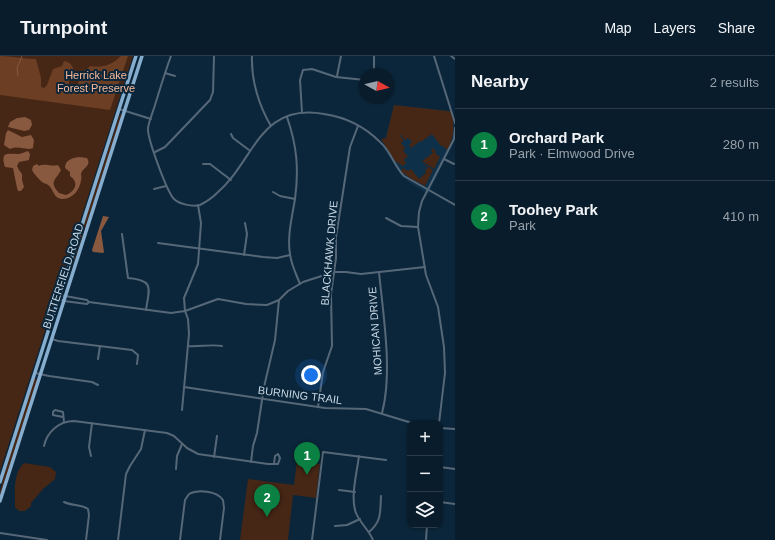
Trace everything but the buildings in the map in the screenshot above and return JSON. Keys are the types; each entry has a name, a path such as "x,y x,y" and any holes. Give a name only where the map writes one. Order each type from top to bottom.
{"main road":[{"name":"BUTTERFIELD ROAD","path":"0,482 136,56"},
{"name":"BUTTERFIELD ROAD","path":"0,501 142,56"}],"street":[{"path":"171,56 150,119 148,135 166,186 175,200 186,204 198,205 213,197 231,180 250,150 271,126 287,117 313,112 327,114 358,126 381,142 399,171 404,176 455,206"},
{"path":"154,152 165,147 210,100 213,92 214,56"},
{"path":"252,56 253,76 263,111 271,126"},
{"path":"336,77 341,56"},
{"path":"374,56 374,68"},
{"path":"434,56 447,93 455,123"},
{"path":"452,56 455,59"},
{"path":"302,113 300,77 303,70 310,69 325,72 336,77 359,79"},
{"path":"165,73 175,76"},
{"path":"119,109 150,119"},
{"path":"287,117 297,156 295,199 289,236 290,255 300,284"},
{"name":"BLACKHAWK DRIVE","path":"318,407 323,372 332,346 331,294 336,254 336,237 350,147 358,126"},
{"path":"439,420 445,373 444,347 438,307 429,284 418,227 421,205 454,138 455,128"},
{"path":"231,134 233,138 250,150"},
{"path":"444,159 454,164"},
{"path":"203,164 210,164 231,180"},
{"path":"154,189 166,186"},
{"path":"273,192 280,196 295,199"},
{"path":"182,410 189,328 185,311 185,296 197,267 200,249 201,223 198,205"},
{"path":"386,218 401,226 418,227"},
{"path":"244,255 247,234 245,224"},
{"path":"122,234 128,278 142,279 147,283 146,310"},
{"path":"158,243 272,258 290,255"},
{"path":"59,297 65,296 87,300 89,302 167,313 185,311 218,299 267,305 279,300 288,291 307,280 334,272 362,274 425,267"},
{"name":"MOHICAN DRIVE","path":"379,272 386,354 385,399 382,413"},
{"path":"59,297 64,301 87,304 89,302"},
{"path":"251,462 262,399 275,340 279,300"},
{"path":"52,339 135,351 138,355 137,364"},
{"path":"98,359 100,346"},
{"path":"188,346 222,346"},
{"path":"35,373 92,382 98,385"},
{"name":"BURNING TRAIL","path":"184,387 318,407 363,409 382,413 407,421"},
{"path":"63,417 53,415 53,412 55,410 63,412 64,422"},
{"path":"44,446 46,439 52,431 64,422 74,420 168,433 195,453 214,457 251,462 274,464 278,464 279,456 276,454 274,464"},
{"path":"91,456 89,448 92,423"},
{"path":"443,428 455,429"},
{"path":"118,540 126,474 141,450 145,430"},
{"path":"214,457 217,436"},
{"path":"176,469 177,456 182,444"},
{"path":"312,540 323,452 386,460"},
{"path":"359,456 354,492 354,507 373,540"},
{"path":"443,467 455,469"},
{"path":"339,490 354,492"},
{"path":"180,540 186,500 189,494 198,492 216,494 223,500 224,508 220,540"},
{"path":"369,532 378,522 381,496"},
{"path":"64,502 70,505 83,506 88,509 89,515 86,540"},
{"path":"443,502 455,504"},
{"path":"335,526 348,525 360,519"},
{"path":"426,540 427,528"},
{"path":"0,533 47,540"}],"shaded area":[{"path":"394,105 451,111 455,122 455,140 428,194 410,183 401,175 383,148"},
{"path":"25,117 31,120 32,125 29,130 24,131 8,127 10,122 17,118"},
{"path":"8,130 22,137 31,135 34,140 33,148 10,149 4,145"},
{"path":"28,151 30,154 29,160 19,162 17,166 22,174 24,187 21,191 18,191 13,168 5,167 4,156 6,154 19,154"},
{"path":"79,157 87,158 88,165 81,174 78,190 67,199 60,199 55,196 50,187 42,182 32,170 33,166 37,164 39,166 58,165 61,170 54,180 54,186 59,193 66,195 74,189 75,181 70,176 70,172 65,168 65,165 69,160"},
{"path":"103,216 109,217 101,231 104,252 93,252 92,250"}],"green space":[{"path":"0,56 133,56 0,471"},
{"name":"Herrick Lake Forest Preserve","path":"0,56 36,59 41,78 41,87 44,88 47,85 53,69 62,66 64,61 68,62 74,70 69,80 69,85 78,87 79,78 90,66 99,67 107,65 114,62 121,56 128,56 110,110 0,95"},
{"path":"394,105 448,111 449,113 449,111 451,111 453,130 452,140 448,149 441,146 432,134 411,148 409,145 412,142 408,138 405,140 401,135 408,134 400,135 404,141 401,143 405,148 403,150 408,157 404,159 406,163 403,166 395,161 381,139 386,138"},
{"path":"120,114 122,115 71,271 80,236"},
{"path":"433,148 436,152 435,153 440,157 434,169 422,161 433,153 431,150"},
{"path":"423,163 433,170 425,186 401,171 403,168 408,171 411,169 419,179 426,173 425,170 428,168"},
{"path":"34,379 37,381 0,496 5,472"},
{"path":"297,461 320,464 316,498 293,495 288,540 240,540 248,479 294,485"},
{"path":"24,463 50,467 56,472 55,479 43,489 31,503 31,506 25,511 19,511 15,507 15,482 20,467"}],"waterway":[{"path":"18,76 17,68 22,56"}],"place":[{"name":"Orchard Park","path":"307,475"},
{"name":"Toohey Park","path":"267,517"}]}
